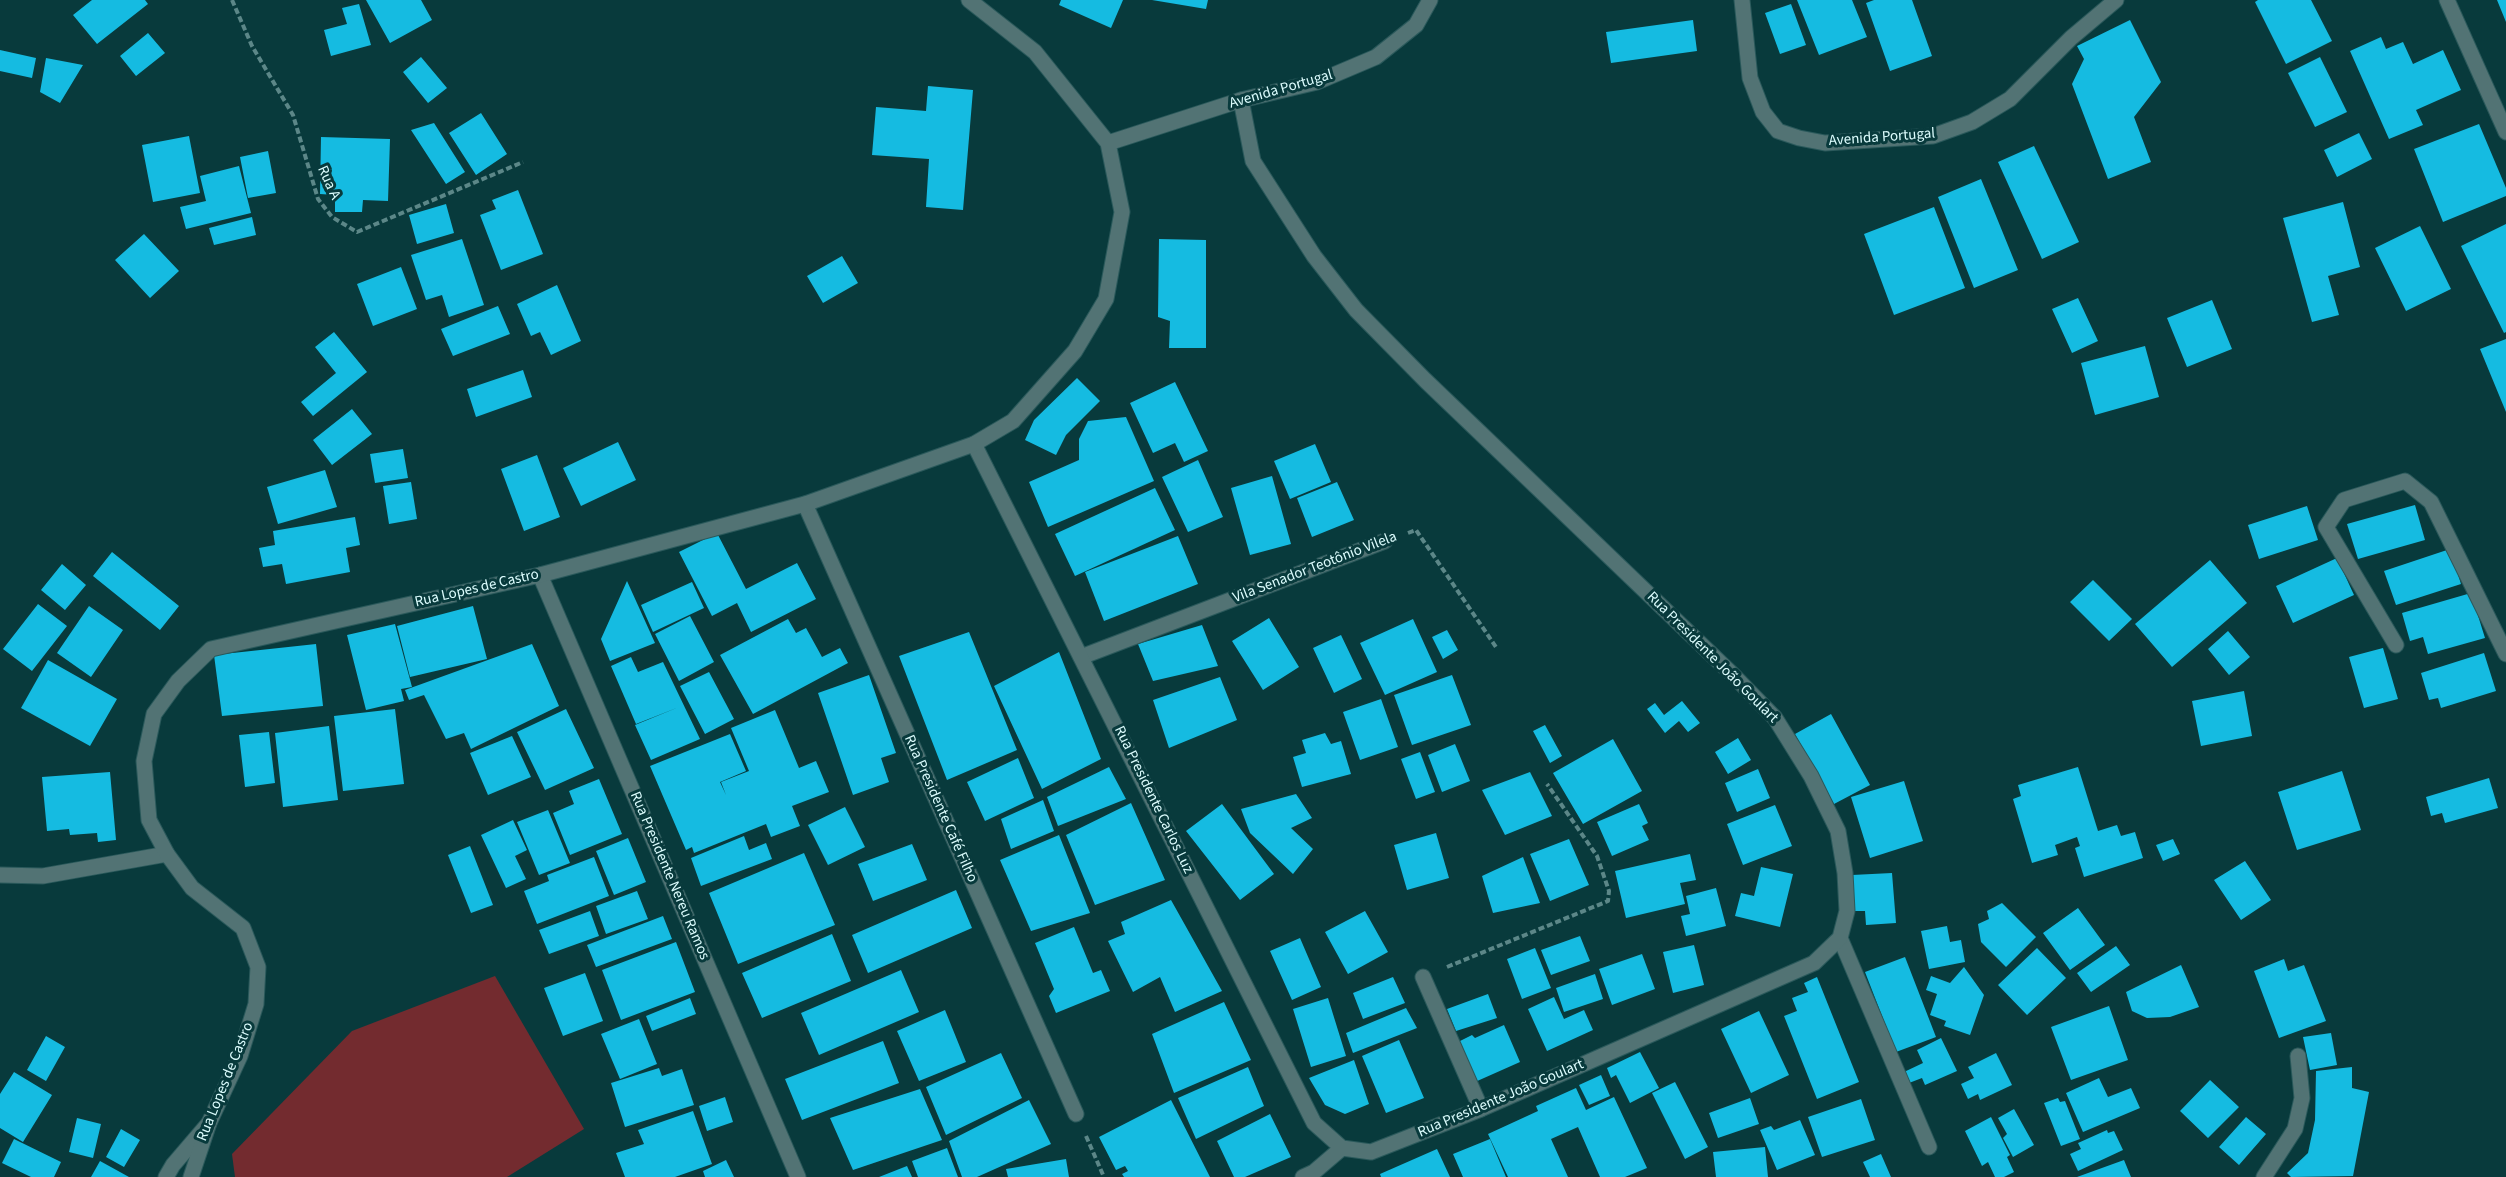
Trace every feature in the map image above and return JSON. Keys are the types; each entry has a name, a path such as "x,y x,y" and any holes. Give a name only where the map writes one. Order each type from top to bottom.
{"street":[{"path":"969,0 1035,52 1108,143"},
{"name":"Avenida Portugal","path":"1108,143 1241,100 1317,82 1376,57 1416,25 1430,0"},
{"name":"Avenida Portugal","path":"1742,0 1750,78 1763,112 1778,131 1825,143 1933,136 1972,122 2010,99 2071,38 2116,0"},
{"path":"2447,0 2506,132"},
{"name":"Rua Presidente João Goulart","path":"1241,100 1254,161 1314,256 1356,310 1425,380 1725,667 1775,718 1811,776 1838,831 1845,873 1847,911 1840,938 1814,963 1481,1109 1371,1152 1342,1148"},
{"name":"Rua Lopes de Castro","path":"191,1177 209,1123 240,1056 250,1025 256,1004 258,968 243,928 192,888 167,854 149,819 144,761 154,714 178,681 211,649 540,575 805,504 974,444 1013,421 1040,393 1076,351 1106,298 1122,212 1108,143"},
{"name":"Rua Presidente Carlos Luz","path":"974,444 1314,1123 1342,1148"},
{"path":"2396,645 2326,527 2344,500 2405,481 2431,502 2506,654"},
{"name":"Rua Presidente Café Filho","path":"805,504 1076,1114"},
{"name":"Vila Senador Teotônio Vilela","path":"1082,657 1385,540"},
{"name":"Rua Presidente Nereu Ramos","path":"540,575 798,1177"},
{"path":"0,875 43,876 167,854"},
{"path":"1840,938 1929,1148"},
{"path":"1423,977 1481,1109"},
{"path":"2264,1177 2295,1129 2302,1098 2298,1056"},
{"path":"166,1177 173,1165 209,1123"},
{"path":"1303,1177 1314,1172 1342,1148"}],"path":[{"name":"Rua A","path":"232,0 252,46 294,115 318,199 332,217 357,232 523,162"},
{"name":"Vila Senador Teotônio Vilela","path":"1385,540 1416,530 1496,647"},
{"path":"1423,977 1608,901 1604,871 1597,856 1547,784"},
{"path":"1076,1114 1104,1177"}],"shaded area":[{"path":"495,976 584,1129 507,1177 235,1177 232,1154 352,1031"}],"building":[{"path":"92,0 145,0 148,4 97,44 73,15"},
{"path":"366,0 421,0 432,20 390,43"},
{"path":"1061,0 1123,0 1111,28 1059,5"},
{"path":"1152,0 1208,0 1206,9"},
{"path":"1797,0 1852,0 1867,37 1819,55"},
{"path":"1874,0 1912,0 1932,56 1890,71 1866,3"},
{"path":"2258,0 2311,0 2332,41 2286,64 2255,2"},
{"path":"2497,0 2506,0 2506,22"},
{"path":"359,4 371,45 331,56 324,30 347,24 342,8"},
{"path":"1791,4 1806,45 1780,54 1765,13"},
{"path":"1693,20 1697,51 1611,63 1606,32"},
{"path":"2130,20 2161,82 2134,117 2151,162 2108,179 2072,84 2084,59 2077,46"},
{"path":"148,33 165,53 136,76 120,56"},
{"path":"2381,37 2386,49 2403,42 2413,64 2443,50 2461,90 2416,110 2423,125 2389,139 2350,51"},
{"path":"0,50 36,58 32,78 0,71"},
{"path":"421,57 447,88 428,103 403,72"},
{"path":"2320,57 2347,112 2315,127 2288,73"},
{"path":"46,58 83,65 60,103 40,92"},
{"path":"928,86 973,90 963,210 926,207 929,159 872,155 876,107 926,111"},
{"path":"481,113 507,154 476,175 449,133"},
{"path":"434,123 465,172 446,184 411,130"},
{"path":"2479,124 2506,188 2506,196 2443,222 2414,149"},
{"path":"2359,133 2372,159 2337,177 2324,150"},
{"path":"189,136 200,193 153,202 142,145"},
{"path":"321,137 390,139 388,201 363,200 362,212 335,212 335,195 320,194"},
{"path":"2034,146 2079,242 2042,259 1998,162"},
{"path":"268,151 276,193 248,198 240,157"},
{"path":"239,166 251,213 186,229 180,207 206,201 200,176"},
{"path":"1981,179 2018,270 1974,288 1938,197"},
{"path":"518,190 543,254 501,270 480,215 496,209 492,200"},
{"path":"2343,202 2360,267 2328,276 2339,315 2312,322 2283,218"},
{"path":"446,204 454,233 417,244 409,215"},
{"path":"1934,207 1965,288 1894,315 1864,234"},
{"path":"252,217 256,235 214,245 209,228"},
{"path":"2506,224 2506,332 2504,333 2461,246"},
{"path":"2420,226 2451,289 2406,311 2375,248"},
{"path":"144,234 179,271 150,298 115,260"},
{"path":"462,239 484,305 449,317 442,295 426,300 411,255"},
{"path":"1159,239 1206,240 1206,348 1169,348 1170,321 1158,317"},
{"path":"842,256 858,283 823,303 807,276"},
{"path":"401,267 417,309 373,326 357,284"},
{"path":"557,285 581,341 551,355 540,332 531,336 517,304"},
{"path":"2078,298 2098,341 2072,353 2052,309"},
{"path":"2212,300 2232,349 2187,367 2167,318"},
{"path":"498,306 510,334 453,356 441,329"},
{"path":"334,332 367,372 313,416 301,402 336,373 315,347"},
{"path":"2506,339 2506,412 2480,349"},
{"path":"2145,346 2159,397 2095,415 2081,363"},
{"path":"523,370 532,397 476,417 467,389"},
{"path":"1077,378 1100,401 1066,435 1056,455 1025,440 1034,420"},
{"path":"1175,382 1208,451 1184,462 1175,443 1153,453 1130,403"},
{"path":"352,409 372,434 332,465 313,440"},
{"path":"1126,417 1154,481 1048,527 1029,482 1079,460 1079,439 1088,421"},
{"path":"618,442 636,480 581,506 563,468"},
{"path":"1315,444 1331,482 1290,499 1274,461"},
{"path":"403,449 408,478 375,483 370,454"},
{"path":"537,455 560,517 524,531 501,469"},
{"path":"1198,460 1223,517 1188,532 1162,477"},
{"path":"325,470 337,507 278,524 267,487"},
{"path":"1272,476 1291,544 1250,555 1231,488"},
{"path":"411,482 417,519 389,524 383,486"},
{"path":"1337,482 1354,520 1312,537 1297,498"},
{"path":"1155,488 1175,530 1075,576 1055,534"},
{"path":"2415,505 2425,540 2358,559 2347,524"},
{"path":"2307,506 2318,540 2259,559 2248,525"},
{"path":"355,517 360,545 346,548 350,572 286,584 282,564 263,567 259,548 275,545 273,531"},
{"path":"717,533 746,589 797,563 816,599 751,632 737,603 712,616 679,552"},
{"path":"1178,536 1198,584 1104,621 1085,572"},
{"path":"2450,549 2461,584 2396,605 2384,571"},
{"path":"112,552 179,606 160,630 93,576"},
{"path":"2337,558 2354,595 2293,623 2276,586"},
{"path":"2210,560 2247,603 2172,667 2135,624"},
{"path":"62,564 86,585 65,610 41,590"},
{"path":"2093,580 2132,619 2109,641 2070,602"},
{"path":"627,581 655,643 610,661 601,639"},
{"path":"692,582 704,608 653,632 641,605"},
{"path":"2471,593 2485,638 2428,654 2423,637 2410,641 2402,613"},
{"path":"38,604 67,626 32,671 3,649"},
{"path":"89,606 123,630 91,677 57,653"},
{"path":"473,606 487,659 410,677 397,626"},
{"path":"690,616 714,662 679,681 655,634"},
{"path":"1269,618 1299,667 1263,690 1232,641"},
{"path":"788,619 796,633 806,628 822,657 840,648 848,663 753,714 720,655"},
{"path":"1413,619 1437,672 1385,695 1360,643"},
{"path":"395,624 412,687 401,689 404,701 366,710 347,635"},
{"path":"1202,625 1218,666 1153,681 1138,644"},
{"path":"1447,630 1458,650 1443,659 1432,637"},
{"path":"2228,631 2250,657 2229,675 2208,649"},
{"path":"969,632 1017,750 947,780 899,656"},
{"path":"1341,635 1362,679 1334,693 1313,648"},
{"path":"316,644 323,706 222,716 214,655"},
{"path":"532,644 559,706 471,749 464,733 446,739 424,695 409,700 405,690"},
{"path":"2383,648 2398,699 2364,708 2349,657"},
{"path":"1059,652 1101,759 1042,789 994,686"},
{"path":"2484,653 2496,691 2441,708 2438,698 2429,700 2421,673"},
{"path":"631,657 638,672 663,662 700,739 651,760 635,725 679,707 636,724 611,666"},
{"path":"48,660 117,699 90,746 21,708"},
{"path":"709,672 734,719 705,734 680,686"},
{"path":"869,675 896,753 881,758 889,782 853,795 818,693"},
{"path":"1452,675 1471,725 1412,745 1394,695"},
{"path":"1220,677 1237,720 1169,748 1153,700"},
{"path":"2244,691 2252,736 2201,746 2192,701"},
{"path":"1381,699 1398,747 1360,760 1343,712"},
{"path":"1682,701 1700,723 1688,732 1679,721 1665,733 1647,709 1655,703 1664,715"},
{"path":"395,709 404,784 343,791 334,716"},
{"path":"566,709 594,768 545,790 517,732"},
{"path":"775,710 799,768 816,761 829,792 792,806 800,826 771,837 766,824 694,853 692,847 686,850 650,766 730,734 746,771 720,782 726,795 721,782 749,771 731,728"},
{"path":"1831,714 1870,785 1834,804 1795,734"},
{"path":"1545,725 1562,756 1550,763 1533,731"},
{"path":"329,726 338,800 283,807 275,733"},
{"path":"269,732 275,783 245,787 239,735"},
{"path":"1325,733 1331,744 1341,741 1351,774 1302,787 1293,757 1306,753 1302,740"},
{"path":"512,736 531,777 488,795 470,753"},
{"path":"1738,738 1751,760 1728,774 1715,752"},
{"path":"1613,739 1642,791 1583,824 1553,773"},
{"path":"1455,744 1470,781 1442,792 1428,755"},
{"path":"1420,752 1435,792 1416,799 1401,759"},
{"path":"1018,758 1034,798 985,821 967,782"},
{"path":"1109,767 1126,799 1058,826 1047,797"},
{"path":"2078,767 2098,831 2117,825 2121,836 2135,832 2143,858 2084,877 2075,848 2080,846 2077,837 2055,845 2058,855 2032,863 2013,799 2021,796 2018,785"},
{"path":"1758,769 1770,798 1737,812 1725,783"},
{"path":"2342,771 2361,830 2297,850 2278,792"},
{"path":"110,772 116,840 98,842 97,833 70,835 69,829 47,831 42,777"},
{"path":"1530,772 1552,816 1505,835 1482,790"},
{"path":"2489,778 2498,808 2445,823 2442,813 2431,816 2426,797"},
{"path":"599,779 622,834 570,855 553,813 574,804 569,791"},
{"path":"1904,781 1923,841 1870,858 1851,797"},
{"path":"1296,794 1312,818 1291,828 1313,849 1293,874 1250,833 1241,809"},
{"path":"1043,800 1054,831 1011,849 1001,819"},
{"path":"1131,803 1165,880 1095,905 1066,835"},
{"path":"1222,804 1274,874 1240,900 1186,831"},
{"path":"1639,804 1648,823 1642,826 1649,840 1612,856 1597,822"},
{"path":"1775,805 1792,846 1743,865 1727,824"},
{"path":"845,807 865,847 828,865 808,825"},
{"path":"548,810 570,863 539,875 517,822"},
{"path":"513,820 527,850 515,856 526,879 506,888 481,835"},
{"path":"1436,833 1449,878 1407,890 1394,845"},
{"path":"1059,835 1090,913 1031,931 1000,860"},
{"path":"744,836 749,850 766,843 772,859 701,886 691,858"},
{"path":"628,838 646,882 614,895 596,851"},
{"path":"1569,839 1589,885 1550,901 1530,854"},
{"path":"2173,839 2180,854 2163,861 2156,845"},
{"path":"912,844 927,880 873,901 858,864"},
{"path":"470,846 493,905 471,913 448,855"},
{"path":"804,853 835,925 738,964 709,893"},
{"path":"1690,854 1696,880 1680,883 1685,904 1626,918 1615,871"},
{"path":"594,857 609,896 537,924 524,891 549,881 547,875"},
{"path":"1523,857 1540,903 1493,913 1482,876"},
{"path":"2245,861 2271,900 2241,920 2214,880"},
{"path":"1761,867 1793,874 1780,927 1735,916 1741,893 1754,896"},
{"path":"1892,873 1896,923 1866,925 1865,911 1855,911 1852,875"},
{"path":"1716,888 1726,926 1686,936 1681,916 1690,914 1686,896"},
{"path":"956,890 972,928 868,973 852,935"},
{"path":"637,891 648,919 606,934 596,906"},
{"path":"1171,900 1222,991 1175,1012 1160,977 1133,992 1108,941 1125,934 1121,922"},
{"path":"2002,903 2036,937 2006,967 1981,942 1978,924 1989,919 1987,911"},
{"path":"2078,908 2105,945 2070,970 2043,933"},
{"path":"590,911 599,936 549,954 539,930"},
{"path":"1365,911 1388,952 1348,974 1325,932"},
{"path":"663,916 672,939 596,967 587,945"},
{"path":"1947,926 1950,942 1961,940 1965,962 1929,969 1921,931"},
{"path":"1074,927 1093,973 1101,970 1110,991 1056,1013 1049,996 1054,989 1035,943"},
{"path":"832,934 851,981 762,1018 742,973"},
{"path":"1580,936 1590,961 1551,975 1541,950"},
{"path":"1300,938 1321,987 1292,1000 1270,951"},
{"path":"676,942 695,992 621,1020 602,970"},
{"path":"1694,945 1704,985 1673,993 1663,952"},
{"path":"2116,946 2130,965 2091,992 2077,973"},
{"path":"1535,948 1551,988 1522,999 1507,959"},
{"path":"2037,948 2066,978 2027,1015 1998,985"},
{"path":"1642,954 1655,989 1612,1005 1599,969"},
{"path":"1905,957 1936,1037 1896,1052 1865,972"},
{"path":"2284,959 2288,971 2304,965 2326,1021 2279,1038 2254,971"},
{"path":"2181,965 2199,1007 2170,1017 2147,1018 2132,1011 2126,992"},
{"path":"1964,967 1984,995 1970,1035 1944,1026 1946,1021 1930,1015 1937,994 1926,990 1931,976 1950,983"},
{"path":"901,970 919,1012 819,1055 801,1013"},
{"path":"585,973 603,1021 563,1036 544,988"},
{"path":"1595,974 1603,999 1564,1012 1556,988"},
{"path":"1393,977 1405,1003 1363,1019 1353,993"},
{"path":"1817,977 1859,1082 1817,1099 1784,1016 1797,1011 1792,998 1808,992 1804,983"},
{"path":"1488,994 1497,1018 1456,1031 1447,1009"},
{"path":"1554,997 1564,1019 1584,1010 1593,1030 1547,1051 1528,1009"},
{"path":"690,998 696,1014 652,1031 646,1016"},
{"path":"1328,998 1346,1056 1311,1067 1293,1009"},
{"path":"1224,1002 1251,1060 1174,1093 1152,1034"},
{"path":"2109,1006 2128,1060 2071,1080 2051,1027"},
{"path":"1406,1008 1417,1028 1353,1053 1346,1033"},
{"path":"945,1010 966,1062 919,1081 897,1031"},
{"path":"1759,1011 1789,1075 1751,1093 1721,1029"},
{"path":"639,1019 657,1064 620,1079 601,1034"},
{"path":"1504,1025 1520,1062 1475,1082 1458,1042 1472,1035 1475,1038"},
{"path":"2331,1033 2337,1065 2310,1070 2303,1037"},
{"path":"46,1036 65,1047 46,1081 27,1070"},
{"path":"1941,1038 1957,1071 1925,1085 1922,1078 1909,1083 1904,1072 1923,1063 1917,1050"},
{"path":"1399,1040 1424,1098 1386,1113 1362,1056"},
{"path":"883,1041 899,1083 802,1120 785,1079"},
{"path":"1640,1052 1659,1088 1630,1103 1616,1075 1611,1078 1607,1068"},
{"path":"1001,1053 1022,1098 946,1135 926,1087"},
{"path":"1996,1053 2012,1085 1980,1100 1978,1094 1968,1099 1961,1084 1974,1078 1968,1067"},
{"path":"1354,1060 1369,1104 1345,1114 1325,1105 1309,1078"},
{"path":"1248,1067 1264,1106 1196,1139 1178,1098"},
{"path":"2352,1067 2352,1088 2369,1092 2353,1176 2291,1177 2287,1173 2308,1153 2315,1120 2316,1071"},
{"path":"659,1068 662,1076 682,1069 694,1105 625,1127 611,1083"},
{"path":"14,1072 52,1095 23,1142 0,1128 0,1094"},
{"path":"1601,1075 1610,1096 1589,1105 1579,1085"},
{"path":"2099,1078 2108,1097 2131,1088 2140,1108 2083,1132 2066,1093"},
{"path":"2210,1080 2239,1107 2208,1138 2180,1111"},
{"path":"1675,1082 1708,1147 1685,1159 1652,1093"},
{"path":"1576,1088 1586,1110 1614,1097 1647,1168 1625,1177 1600,1177 1578,1127 1551,1139 1568,1177 1508,1177 1488,1134 1538,1111 1536,1106"},
{"path":"920,1089 942,1140 853,1170 830,1118"},
{"path":"725,1097 733,1122 707,1131 699,1106"},
{"path":"1750,1098 1759,1124 1718,1138 1709,1113"},
{"path":"2058,1098 2060,1102 2065,1101 2080,1139 2061,1146 2044,1103"},
{"path":"1861,1099 1875,1140 1822,1157 1808,1117"},
{"path":"1029,1100 1051,1144 977,1177 962,1177 949,1141"},
{"path":"1171,1100 1210,1177 1124,1177 1122,1174 1128,1171 1125,1166 1116,1170 1099,1137"},
{"path":"2014,1109 2034,1145 2013,1157 2003,1138 2007,1134 1998,1118"},
{"path":"693,1111 712,1164 675,1177 625,1177 616,1153 644,1144 638,1130"},
{"path":"1270,1114 1291,1157 1245,1177 1234,1177 1217,1141"},
{"path":"1991,1117 2010,1155 2007,1157 2014,1172 2004,1177 1995,1177 1988,1162 1982,1166 1965,1131"},
{"path":"2246,1117 2266,1134 2239,1165 2219,1147"},
{"path":"77,1118 101,1124 93,1158 69,1152"},
{"path":"1800,1120 1815,1155 1777,1170 1760,1130 1771,1126 1774,1130"},
{"path":"121,1129 140,1140 124,1167 106,1157"},
{"path":"2107,1130 2108,1133 2114,1131 2123,1150 2078,1171 2070,1154 2081,1149 2078,1143"},
{"path":"14,1139 61,1162 54,1177 31,1177 2,1163"},
{"path":"1490,1139 1506,1177 1463,1177 1453,1154"},
{"path":"1765,1147 1768,1177 1716,1177 1713,1152"},
{"path":"947,1148 958,1177 918,1177 912,1161"},
{"path":"1437,1149 1450,1177 1381,1177 1380,1174"},
{"path":"1881,1154 1891,1177 1870,1177 1863,1162"},
{"path":"1066,1159 1069,1177 1008,1177 1006,1169"},
{"path":"726,1160 734,1177 705,1177 703,1171"},
{"path":"2124,1160 2131,1177 2077,1177"},
{"path":"100,1161 129,1177 91,1177"},
{"path":"907,1166 912,1177 879,1177"}]}
